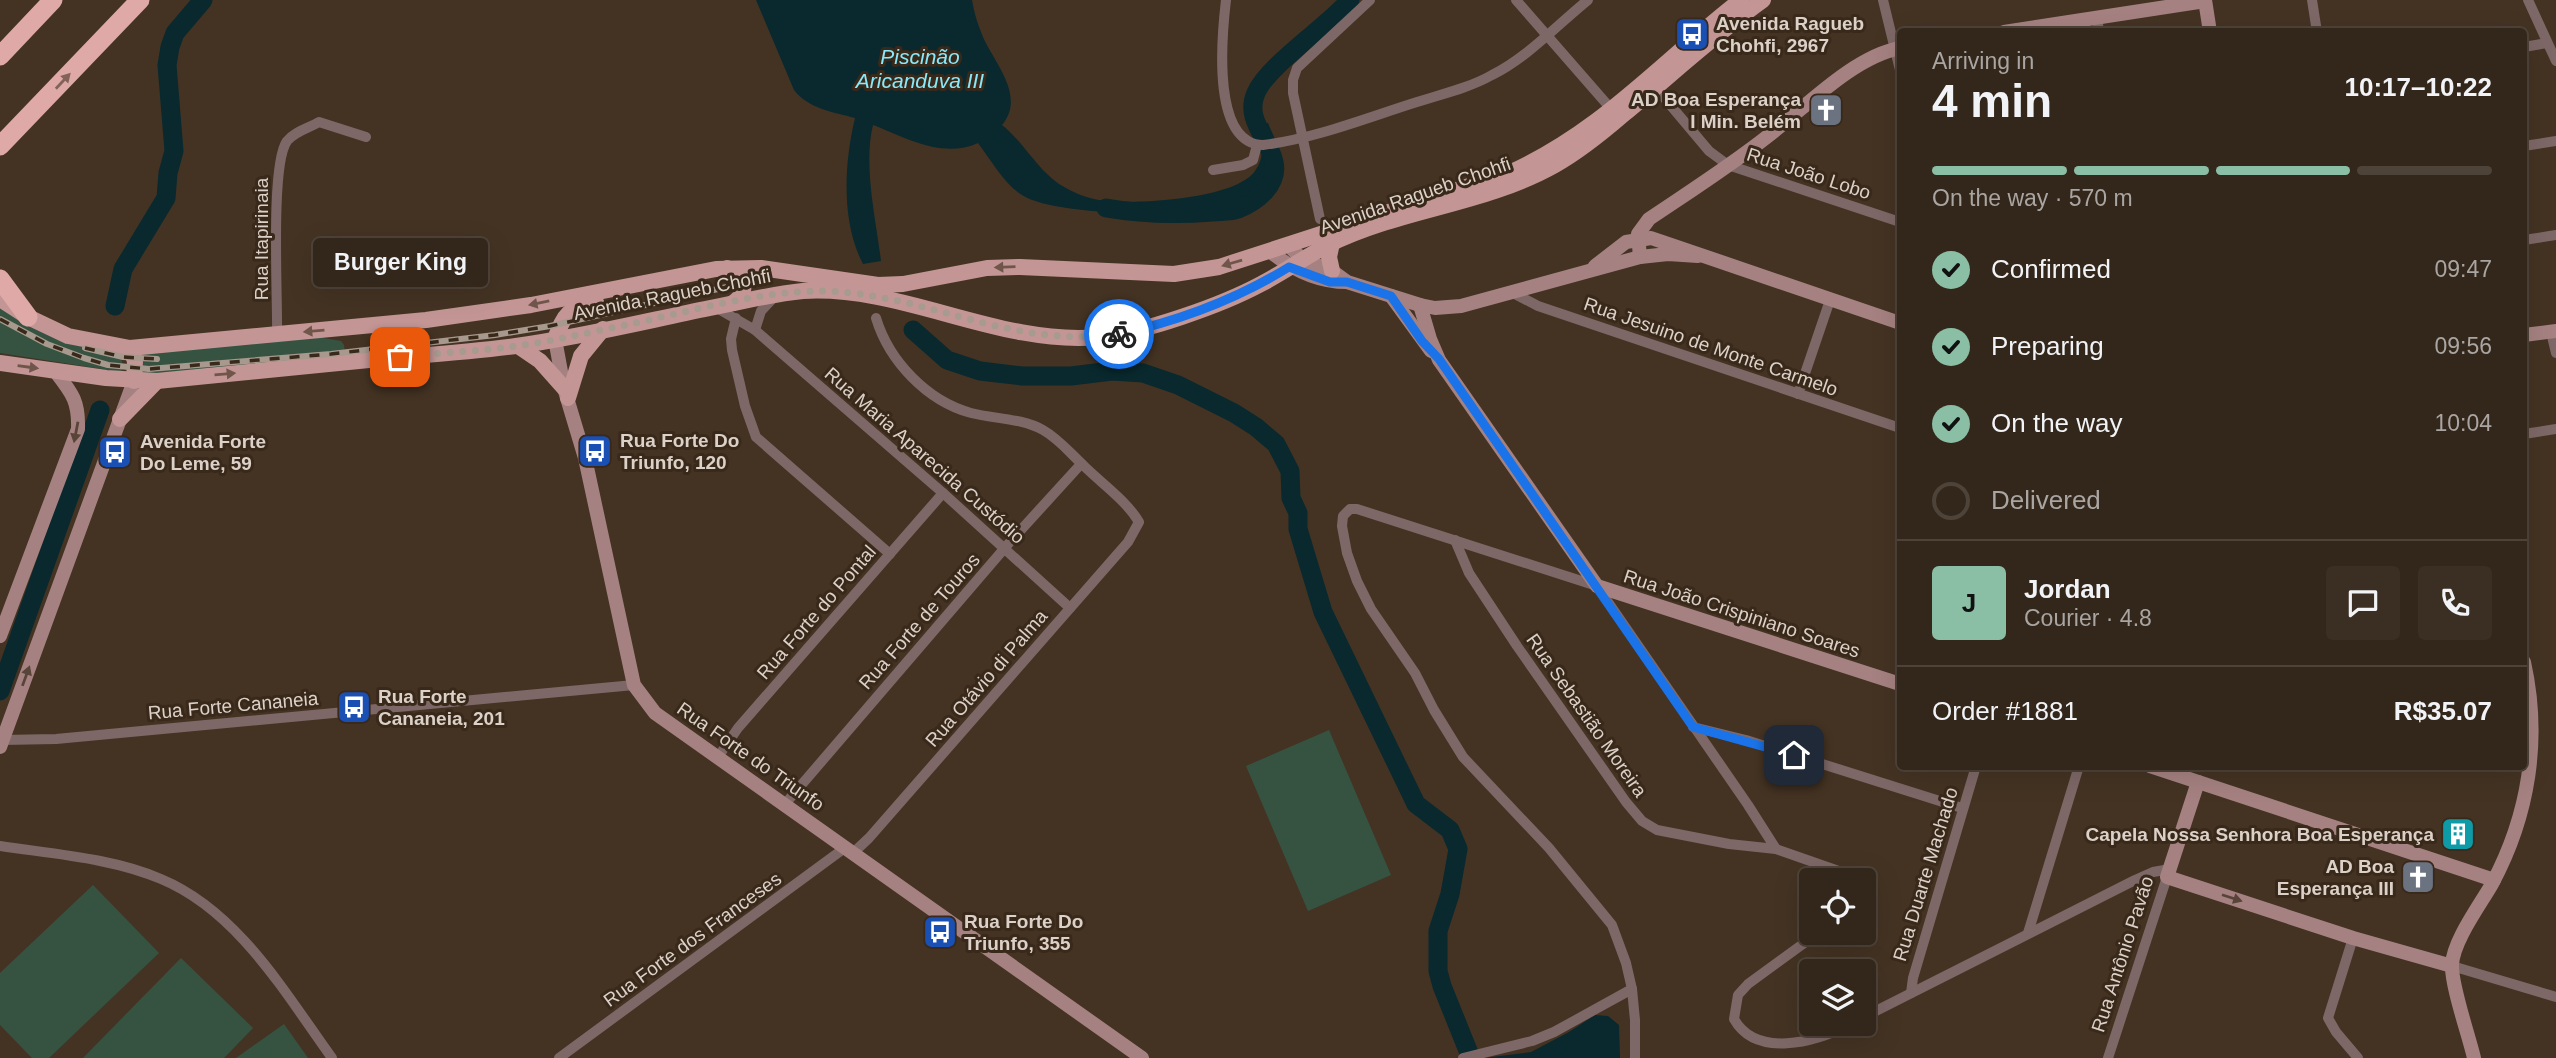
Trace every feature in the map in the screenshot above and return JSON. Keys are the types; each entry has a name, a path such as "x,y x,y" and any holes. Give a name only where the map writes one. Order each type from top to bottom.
{"highway":[{"path":"0,56 53,0"},
{"path":"0,146 140,0"},
{"path":"0,161 16,130"},
{"path":"0,279 28,317"}],"main road":[{"name":"Avenida Ragueb Chohfi","path":"0,299 28,317 68,336 130,348 494,311 727,268 761,268 878,285 903,284 987,268 1174,274 1219,267 1509,173 1553,152 1612,110 1741,0"},
{"name":"Avenida Ragueb Chohfi","path":"0,363 134,381 157,381 518,346 714,307 735,311 777,294 804,291 856,293 892,299 993,327 1059,337 1099,337 1140,330 1259,286 1332,243 1478,197 1543,172 1592,140 1763,0"},
{"path":"1332,243 1329,257 1332,271"},
{"path":"727,268 740,275 744,286 743,295 735,311"},
{"path":"555,339 562,319 568,311 577,306 676,286 689,281 701,271"},
{"path":"518,346 540,361 566,393 581,356 603,329"},
{"path":"130,348 135,361 134,381"},
{"path":"120,419 157,381"}],"street":[{"path":"1226,0 1223,26 1224,85 1228,111 1240,134 1261,145 1302,137 1491,76 1546,36 1588,0"},
{"path":"1320,219 1293,93 1293,80 1297,68 1370,0"},
{"path":"1516,0 1612,110"},
{"path":"1883,0 1897,46"},
{"path":"2027,28 2205,0 2209,28"},
{"path":"2312,0 2316,28"},
{"path":"2528,0 2556,61"},
{"path":"2097,16 2098,28"},
{"path":"2527,46 2547,43"},
{"path":"1640,257 1640,229 1649,219 1766,138 1854,68 1880,54 1897,49"},
{"name":"Rua João Lobo","path":"1656,88 1709,151 1728,164 1897,221"},
{"name":"Rua Itapirinaia","path":"277,335 279,159 288,140 319,121 366,137"},
{"path":"2527,146 2556,141"},
{"path":"1213,170 1243,165 1253,160 1261,145"},
{"path":"2527,240 2556,235"},
{"path":"1592,270 1617,247 1638,239 1664,241 1698,256 1897,322"},
{"path":"1289,246 1295,263"},
{"path":"1271,252 1330,282 1347,282 1435,308 1461,306 1640,257 1668,254 1698,256"},
{"path":"1295,263 1332,271 1347,282"},
{"name":"Rua Jesuino de Monte Carmelo","path":"1513,293 1538,306 1897,427"},
{"path":"755,330 761,311 777,294"},
{"path":"1391,296 1422,341 1439,359 1776,849"},
{"path":"1798,394 1830,300"},
{"path":"1420,305 1439,359"},
{"path":"735,311 732,350 745,406 756,437 890,554"},
{"name":"Rua Maria Aparecida Custódio","path":"735,311 1070,608"},
{"path":"876,318 891,353 928,391 948,404 970,412 1012,419 1044,430 1081,464"},
{"path":"2527,335 2554,331 2556,353"},
{"name":"Rua Forte do Triunfo","path":"555,339 566,393 585,458 634,685 655,713 1142,1058"},
{"path":"0,636 78,429 78,411 73,395 55,371"},
{"path":"1,744 134,381"},
{"path":"2527,434 2556,429"},
{"name":"Rua Otávio di Palma","path":"849,850 869,838 1128,542 1139,522 1081,464"},
{"name":"Rua Forte de Touros","path":"785,804 1005,548 1081,464"},
{"name":"Rua Forte do Pontal","path":"718,757 738,728 943,493"},
{"name":"Rua João Crispiniano Soares","path":"1632,989 1619,943 1605,916 1549,848 1463,757 1415,673 1371,609 1356,581 1347,553 1342,526 1343,516 1347,511 1356,509 1897,683"},
{"name":"Rua Sebastião Moreira","path":"1455,540 1469,573 1517,646 1642,821 1666,832 1729,844 1776,849 1830,868"},
{"path":"2474,1058 2452,966 2456,949 2494,880 2521,814 2529,782 2531,710 2527,683"},
{"name":"Rua Forte Cananeia","path":"1,744 634,685"},
{"path":"1693,727 1746,740 1962,808"},
{"name":"Rua Duarte Machado","path":"1911,993 1913,978 1975,770"},
{"path":"2028,933 2078,770"},
{"path":"2162,770 2494,880"},
{"name":"Rua Antônio Pavão","path":"2108,1058 2198,782"},
{"path":"0,846 127,868 163,879 200,901 225,920 258,958 332,1058"},
{"name":"Rua Forte dos Franceses","path":"559,1058 849,850"},
{"path":"1876,1011 2153,872 2169,873 2353,938 2556,997"},
{"path":"2353,938 2328,1018 2358,1058"},
{"path":"1802,945 1748,984 1738,995 1734,1019 1743,1036 1765,1050 1777,1053 1805,1047 1827,1036"},
{"path":"1463,1058 1543,1037 1632,989 1635,1058"}],"green space":[{"path":"0,303 120,354 123,366 121,372 0,353"},
{"path":"317,337 341,341 345,355 140,376 138,354"},
{"path":"1329,730 1391,875 1308,911 1246,766"},
{"path":"93,885 159,953 49,1058 32,1058 0,1025 0,973"},
{"path":"181,958 253,1028 224,1058 83,1058"},
{"path":"284,1024 308,1058 236,1058"}],"water":[{"name":"Piscinão Aricanduva III","path":"756,0 972,0 983,37 1010,92 1009,114 1002,125 1056,182 1086,197 1122,202 1163,200 1208,194 1228,188 1255,171 1261,159 1262,148 1256,125 1268,123 1275,140 1279,163 1270,181 1232,205 1188,212 1093,211 1064,208 1022,195 1004,178 978,143 951,149 938,148 911,141 873,125 870,175 881,261 863,264 856,248 848,211 847,173 855,118 814,106 794,90"},
{"path":"1595,1015 1608,1016 1619,1025 1620,1058 1484,1058 1531,1052"}],"waterway":[{"path":"115,306 123,269 166,198 168,173 174,151 167,65 170,47 175,33 203,0"},
{"path":"1106,208 1159,213 1229,211 1245,206 1259,197 1270,185 1275,170 1271,153 1255,120 1253,102 1256,93 1272,71 1350,0"},
{"path":"913,330 947,360 980,371 1022,376 1071,376 1112,371 1143,373 1178,385 1234,413 1276,444 1290,471 1291,498 1298,513 1298,529 1323,612 1416,804 1450,830 1458,849 1450,894 1438,931 1438,971 1471,1058"},
{"path":"0,691 100,410"}],"railway":[{"path":"0,319 47,344 84,358 108,365 149,369 331,354 495,335 550,326 736,285"},
{"path":"85,348 123,357 157,359"}],"way so far":[{"path":"400,357 518,346 744,300 804,291 856,293 892,299 993,327 1033,334 1077,338 1119,334"}],"place":[{"name":"Avenida Ragueb Chohfi, 2967","path":"1692,34"},
{"name":"AD Boa Esperança I Min. Belém","path":"1826,110"},
{"name":"Burger King","path":"400,357"},
{"name":"Rua Forte Do Triunfo, 120","path":"595,451"},
{"name":"Avenida Forte Do Leme, 59","path":"115,452"},
{"name":"Rua Forte Cananeia, 201","path":"354,707"},
{"name":"Capela Nossa Senhora Boa Esperança","path":"2458,834"},
{"name":"AD Boa Esperança III","path":"2418,877"},
{"name":"Rua Forte Do Triunfo, 355","path":"940,932"}],"route":[{"path":"1119,334 1140,330 1206,307 1259,286 1289,267 1330,282 1347,282 1391,296 1422,341 1439,359 1693,727 1794,755"}]}
